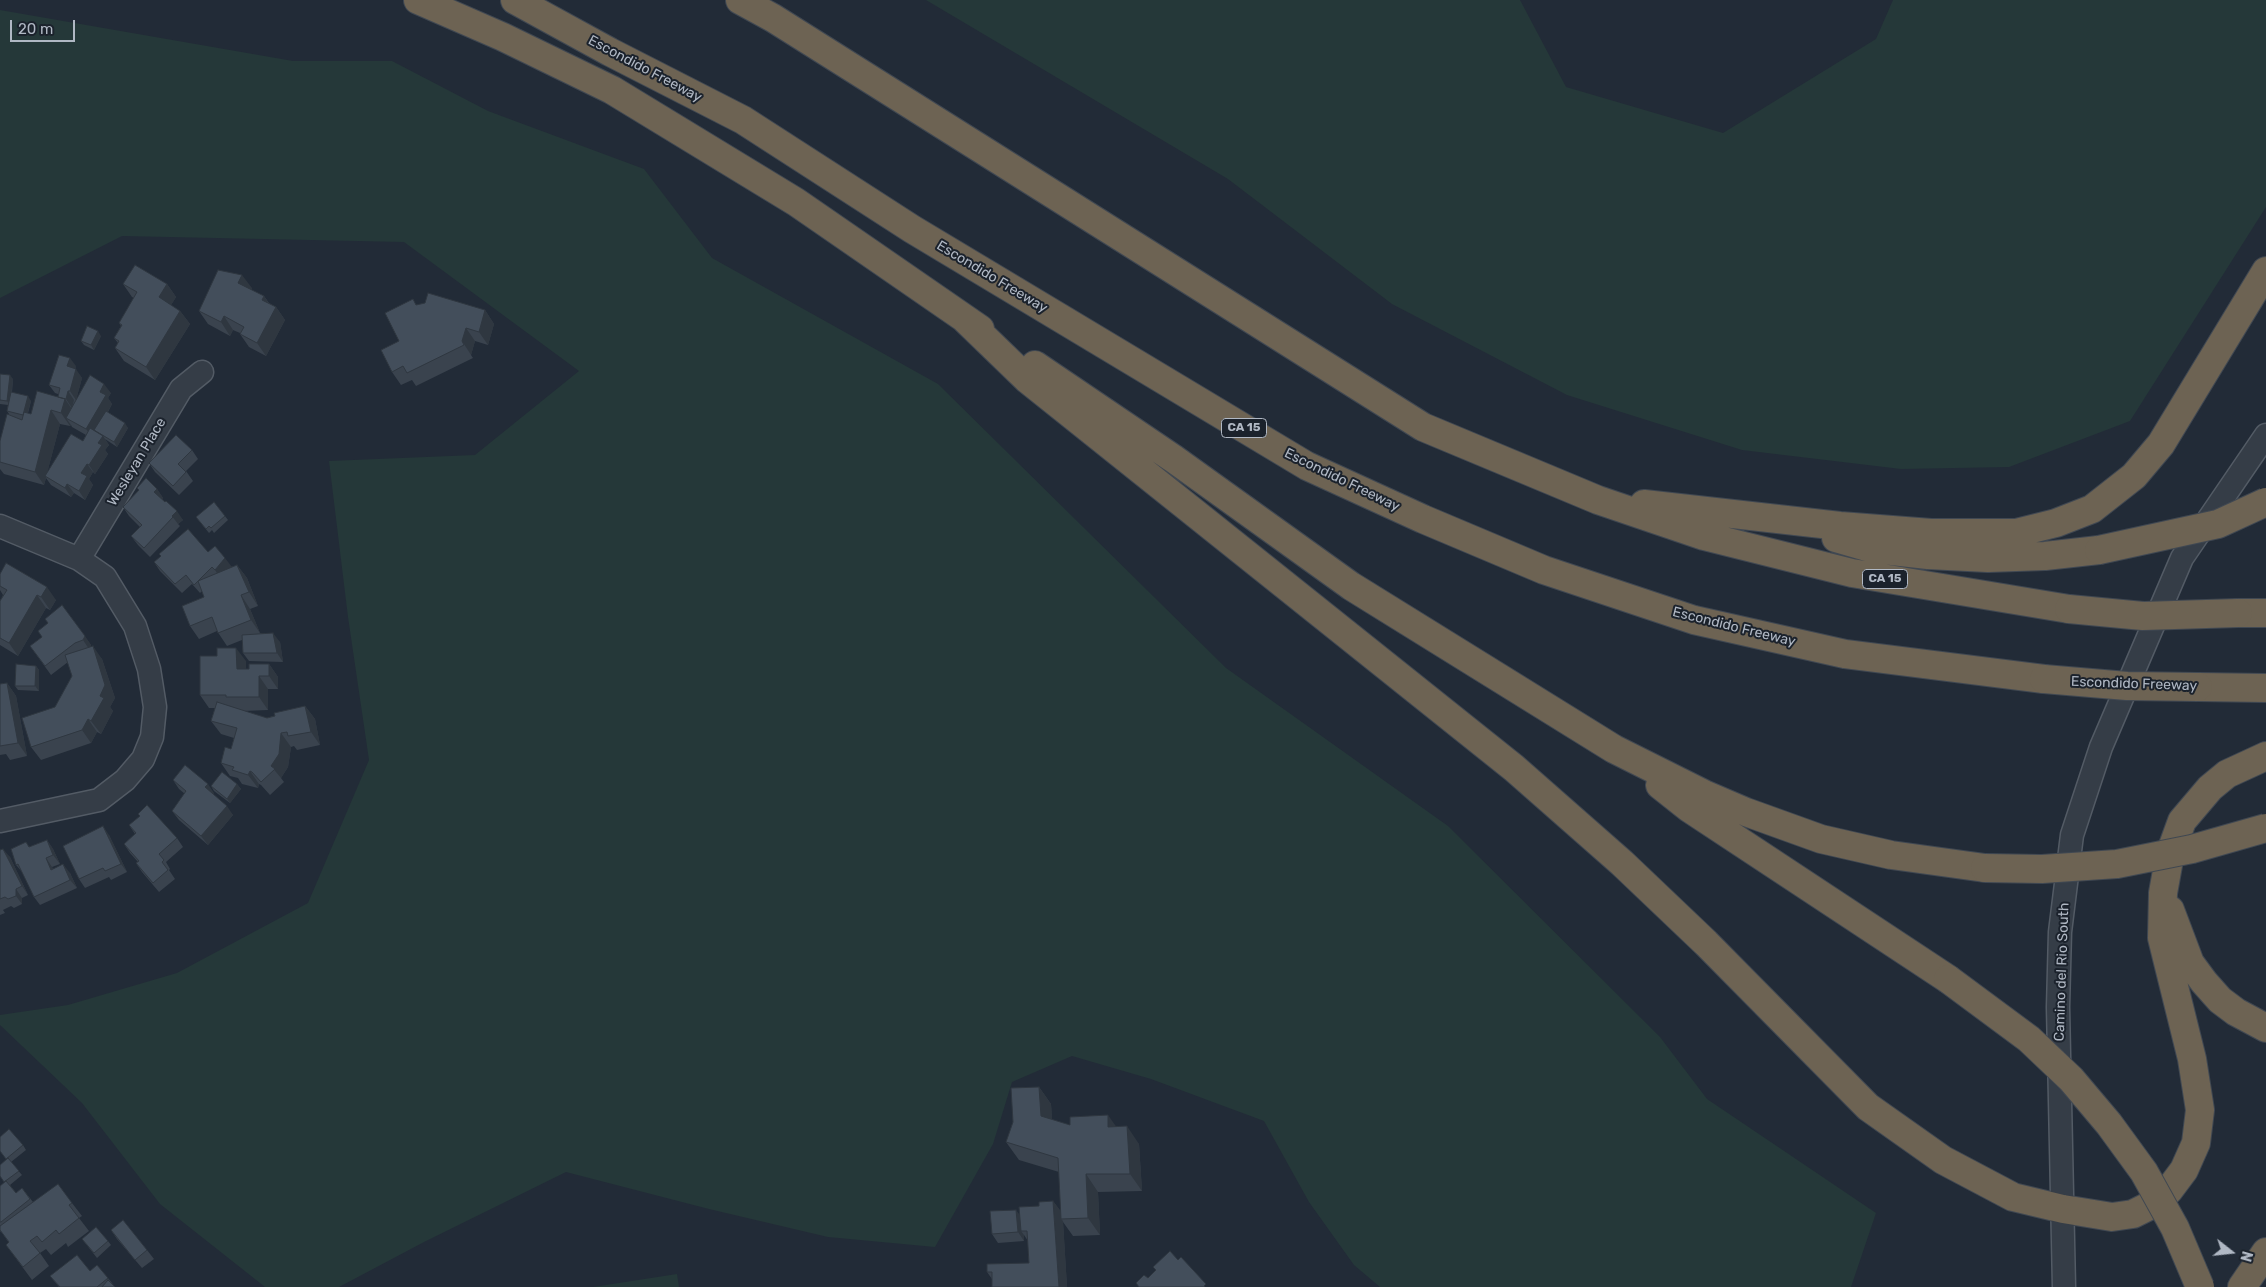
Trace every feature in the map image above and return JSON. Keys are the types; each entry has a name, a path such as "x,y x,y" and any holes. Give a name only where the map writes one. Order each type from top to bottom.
{"highway":[{"path":"418,0 503,37 612,90 796,202 965,319 1166,454 1351,586 1614,749 1729,805 1821,839 1891,855 1986,868 2042,869 2117,864 2192,849 2266,828"},
{"name":"Escondido Freeway","path":"515,0 610,52 743,120 912,229 1307,466 1423,520 1544,570 1694,620 1845,654 2044,679 2127,686 2266,688"},
{"name":"CA 15","path":"740,0 774,18 1424,427 1598,500 1704,536 1852,573 2069,609 2143,616 2266,613"},
{"path":"1598,500 1840,526 1931,533 2016,533 2056,523 2092,509 2134,476 2161,444 2266,271"},
{"path":"965,319 1026,380 1506,762 1615,856 1706,942 1868,1107 1943,1160 2013,1198 2112,1218 2133,1214 2157,1202 2177,1181 2191,1158 2196,1143 2200,1110 2198,1090 2162,938 2164,894 2170,854 2174,838 2182,822 2195,804 2227,774 2266,756"},
{"path":"1760,516 1874,549 1928,555 1988,558 2099,550 2218,524 2266,502"},
{"path":"1614,749 1689,808 1948,979 2030,1039 2071,1079 2109,1124 2144,1172 2171,1220 2200,1287"},
{"path":"2164,894 2190,963 2204,982 2220,1000 2236,1012 2266,1028"},
{"path":"2242,1287 2266,1252"}],"street":[{"name":"Wesleyan Place","path":"79,559 181,389 202,372"},
{"name":"Camino del Rio South","path":"2064,1287 2058,1006 2060,932 2072,835 2101,746 2182,558 2266,435"},
{"path":"0,526 79,559 105,577 135,626 148,669 154,707 152,737 142,759 125,780 99,800 0,821"}],"shaded area":[{"path":"926,0 1520,0 1566,87 1723,133 1876,39 1893,0 2266,0 2266,207 2130,421 2009,467 1901,469 1742,450 1567,395 1392,304 1228,179"},
{"path":"0,10 293,61 392,61 488,111 644,169 712,258 938,384 1226,668 1448,826 1660,1037 1707,1099 1876,1213 1851,1287 1380,1287 1354,1265 1309,1202 1264,1121 1151,1079 1072,1056 1012,1082 993,1144 935,1247 828,1237 566,1172 424,1242 339,1287 265,1287 160,1204 82,1103 0,1025 0,1015 68,1005 177,973 308,903 369,760 348,617 329,461 475,455 579,371 404,242 122,236 0,298"},
{"path":"677,1274 679,1287 593,1287"}],"building":[{"path":"135,265 167,284 159,297 180,311 146,367 115,348 119,341 114,338 122,325 119,323 137,292 123,284"},
{"path":"218,270 242,275 238,283 264,296 262,300 276,307 257,343 240,334 244,327 224,316 221,322 199,311"},
{"path":"428,293 485,310 479,332 466,328 462,341 464,345 407,373 403,366 392,372 381,350 399,341 385,313 413,299 416,305 425,303"},
{"path":"87,326 98,331 91,345 81,341"},
{"path":"59,355 70,358 67,366 76,369 66,399 58,397 60,388 49,385"},
{"path":"0,374 10,375 7,401 0,400"},
{"path":"90,375 104,384 100,392 106,395 86,429 66,418"},
{"path":"37,391 65,399 61,413 51,410 35,472 0,462 0,441 7,414 22,420 24,412 31,414"},
{"path":"11,392 28,396 23,415 7,411"},
{"path":"106,411 125,423 114,442 94,430"},
{"path":"90,428 103,436 98,443 102,445 89,465 87,464 81,473 87,476 79,491 67,484 65,488 45,476 71,434 83,441"},
{"path":"176,435 192,450 178,464 186,472 173,486 149,463"},
{"path":"146,478 157,489 154,492 177,511 144,548 131,536 142,525 123,507 139,490 137,488"},
{"path":"214,502 225,516 211,528 209,526 206,529 196,517"},
{"path":"188,529 208,552 215,546 225,558 215,570 212,567 194,585 186,575 175,584 154,562 161,556 159,554"},
{"path":"6,563 47,587 41,597 37,595 9,643 0,638 0,601 7,590 0,586 0,574"},
{"path":"237,565 249,592 241,595 251,620 218,633 212,617 190,626 182,606 204,597 198,581"},
{"path":"62,605 85,636 83,640 75,643 45,666 30,646 42,637 38,631 48,623 45,619"},
{"path":"273,633 277,653 243,653 242,635"},
{"path":"93,646 105,685 100,696 104,698 91,721 88,719 82,730 31,747 22,718 55,707 72,676 65,655"},
{"path":"217,648 236,648 237,669 249,669 249,664 269,664 269,676 259,676 259,697 200,695 200,656 217,656"},
{"path":"16,664 36,666 35,686 15,686"},
{"path":"7,683 18,743 0,746 0,684"},
{"path":"217,702 267,718 275,716 274,713 305,706 311,732 288,736 287,732 281,733 279,754 271,766 275,769 261,782 250,771 248,775 232,770 234,767 221,763 225,747 231,749 237,728 211,721"},
{"path":"185,765 208,784 205,787 227,806 201,836 172,811 186,791 173,780"},
{"path":"222,772 237,784 227,799 211,786"},
{"path":"147,805 177,838 159,854 168,870 153,883 136,863 139,861 124,844 136,833 129,825 140,816 138,814"},
{"path":"103,826 121,864 105,871 103,868 79,879 63,846"},
{"path":"47,840 53,855 46,858 51,870 63,864 70,880 34,897 18,864 16,865 11,849 26,842 29,847"},
{"path":"3,849 22,886 16,889 16,896 8,899 5,897 0,899 0,850"},
{"path":"1039,1087 1041,1116 1070,1125 1070,1117 1108,1115 1108,1127 1127,1126 1130,1174 1086,1174 1088,1218 1061,1219 1058,1158 1006,1142 1013,1122 1011,1088"},
{"path":"9,1129 23,1145 6,1159 0,1151 0,1137"},
{"path":"8,1158 19,1171 4,1182 0,1176 0,1165"},
{"path":"6,1181 16,1193 22,1188 30,1199 0,1222 0,1186"},
{"path":"58,1184 72,1203 69,1205 79,1218 59,1234 56,1230 42,1242 37,1236 30,1241 40,1253 23,1267 6,1245 9,1242 0,1230 0,1226"},
{"path":"1053,1201 1059,1287 992,1287 992,1272 987,1272 987,1264 1029,1263 1027,1231 1021,1231 1019,1207 1039,1206 1039,1202"},
{"path":"1016,1210 1018,1232 992,1234 990,1211"},
{"path":"123,1220 147,1250 135,1260 111,1230"},
{"path":"96,1227 108,1241 94,1253 82,1239"},
{"path":"1170,1251 1178,1260 1181,1257 1206,1284 1205,1287 1139,1287 1136,1283 1144,1275 1148,1278 1156,1270 1153,1267"},
{"path":"77,1255 90,1271 97,1265 108,1278 97,1287 60,1287 50,1276"},
{"path":"108,1280 115,1287 102,1287"}]}
